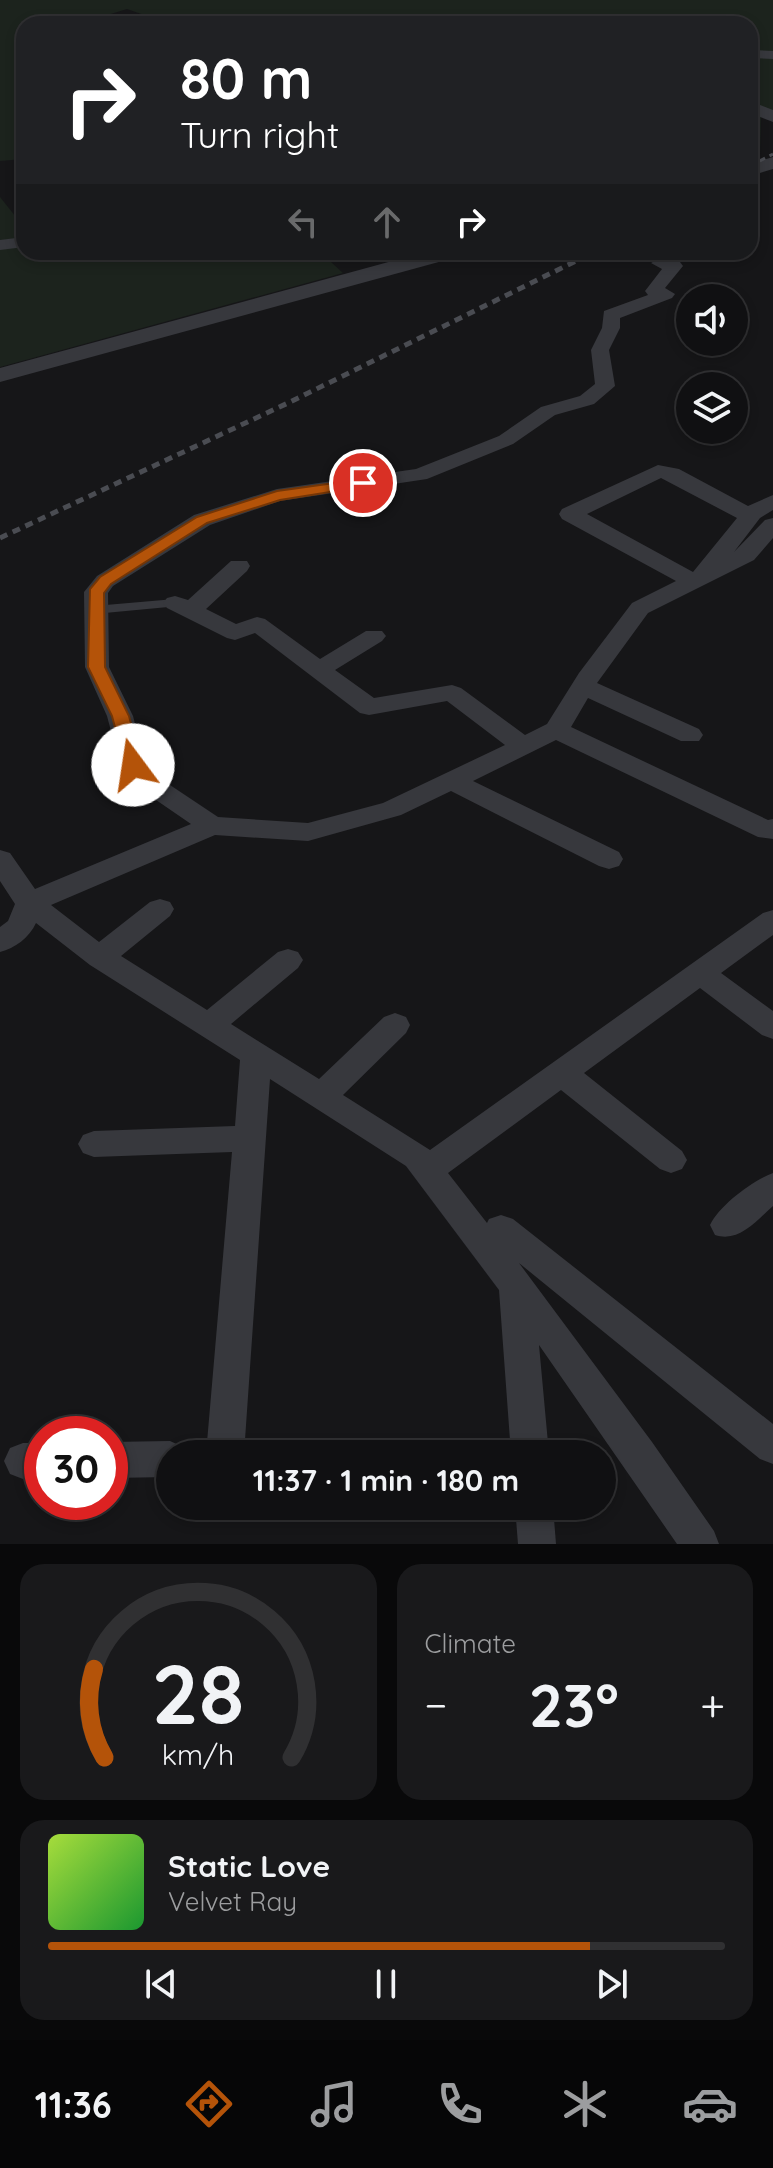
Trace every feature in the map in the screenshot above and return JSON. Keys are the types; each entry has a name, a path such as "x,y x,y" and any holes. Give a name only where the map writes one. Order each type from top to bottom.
{"street":[{"path":"0,375 420,260"},
{"path":"212,826 149,783 133,765 120,716 97,667 96,592 105,581 202,520 277,495 420,475 506,440 548,411 587,400 605,386 600,350 611,328 611,315 666,294 654,291 674,266 660,263"},
{"path":"699,578 570,514 658,471 672,473 761,520"},
{"path":"0,942 20,927 29,903 212,826 308,832 392,809 556,730 583,686 640,608 699,578 761,520 773,501"},
{"path":"239,566 182,607 235,633 257,624 369,707 452,693 522,745"},
{"path":"319,670 374,636"},
{"path":"583,686 690,735"},
{"path":"556,730 768,831 773,828"},
{"path":"450,780 609,859"},
{"path":"0,860 29,903 100,957 417,1157 427,1170 773,1447"},
{"path":"100,957 160,909"},
{"path":"427,1170 773,920"},
{"path":"208,1026 288,960"},
{"path":"700,973 773,1027"},
{"path":"321,1097 395,1025"},
{"path":"226,1440 256,1056"},
{"path":"562,1073 671,1160"},
{"path":"94,1144 249,1138"},
{"path":"727,1225 773,1187"},
{"path":"496,1226 516,1286 529,1440"},
{"path":"516,1286 639,1454 700,1544"},
{"path":"128,1460 156,1459"},
{"path":"535,1520 537,1544"}],"lane":[{"path":"94,610 182,607"}],"shaded area":[{"path":"0,0 773,0 773,110 761,115 758,155 758,16 147,16 127,9 104,16 16,16 16,160 0,161"},
{"path":"0,197 16,217 16,260 329,260 343,273 0,367"}],"railway":[{"path":"758,162 773,154"},
{"path":"0,538 288,403 578,260"}],"route":[{"path":"133,765 120,716 97,667 96,592 105,581 202,520 277,495 363,483"}]}
